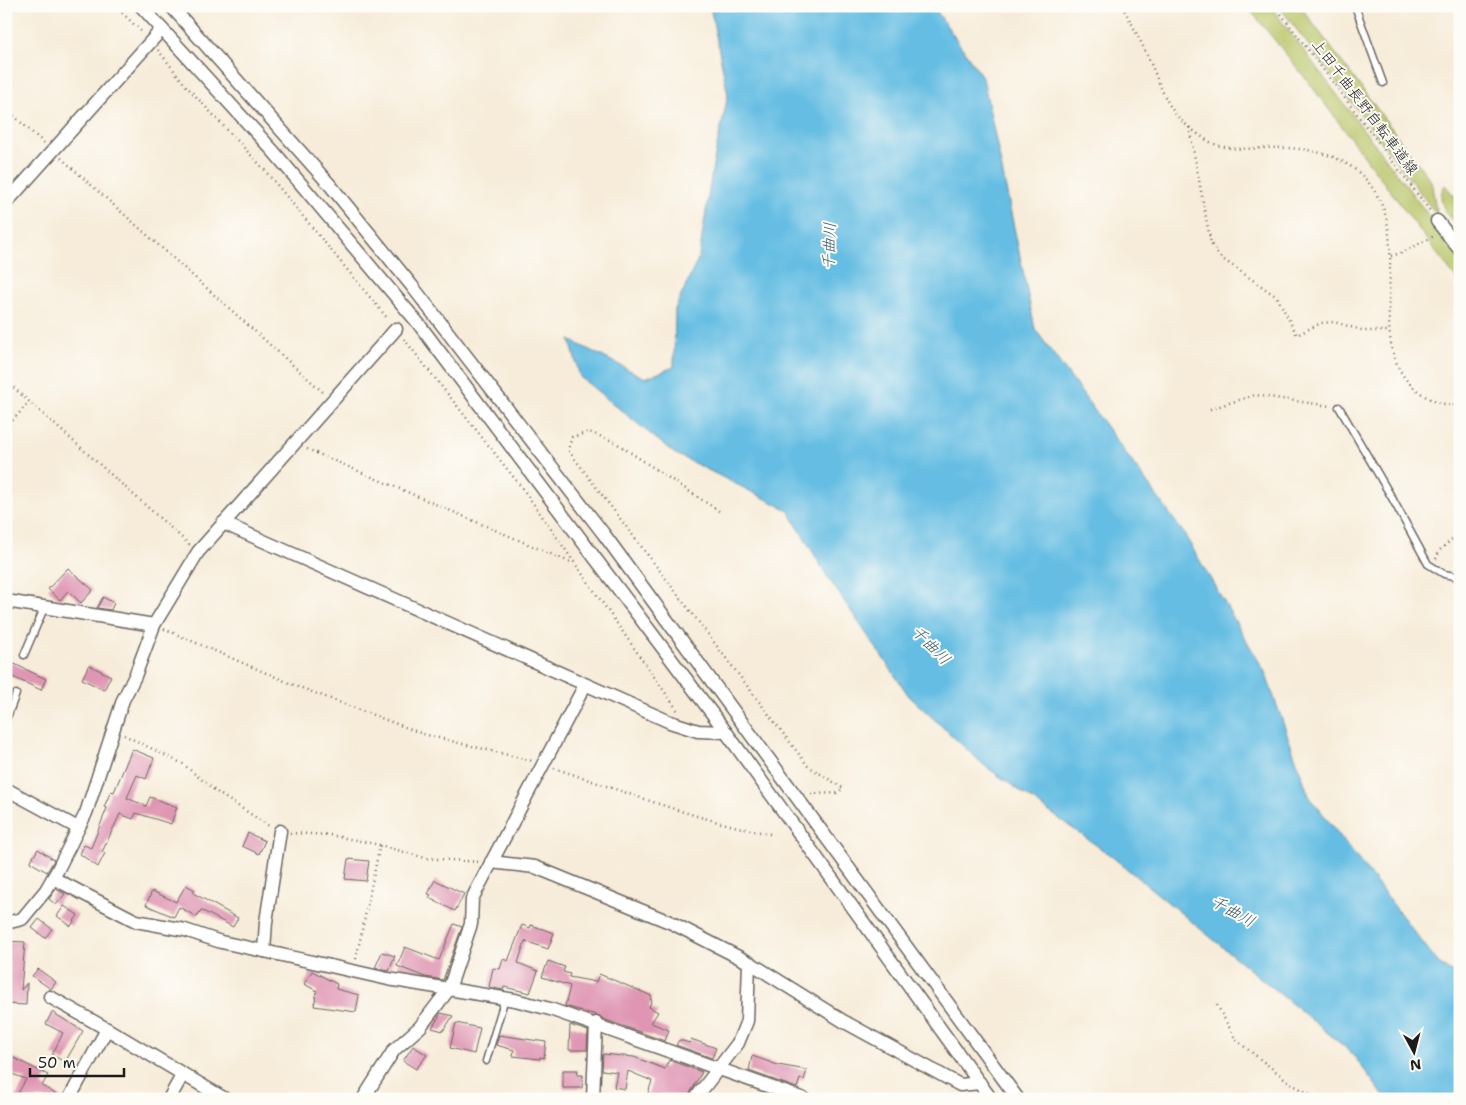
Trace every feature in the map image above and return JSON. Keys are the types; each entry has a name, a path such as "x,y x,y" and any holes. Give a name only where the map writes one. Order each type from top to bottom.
{"street":[{"path":"141,6 274,152 418,323 726,732 991,1099"},
{"path":"171,6 318,170 412,286 603,533 1018,1099"},
{"path":"6,203 162,29"},
{"path":"1438,221 1460,250"},
{"path":"6,923 22,919 53,878 86,813 112,730 154,625 198,552 396,329"},
{"path":"223,524 585,685 682,726 698,731 726,732"},
{"path":"6,601 154,625"},
{"path":"363,1099 394,1050 420,1027 449,989 470,924 472,899 507,836 585,685"},
{"path":"6,789 78,828"},
{"path":"264,951 266,922 280,831"},
{"path":"491,862 535,867 672,923 749,963 843,1021 960,1085 980,1083"},
{"path":"53,878 136,921 185,930 221,942 388,979 505,998 550,1009 804,1099"},
{"path":"695,1099 717,1067 738,1043 747,1021 749,963"},
{"path":"50,997 225,1099"},
{"path":"593,1099 596,1024"},
{"path":"69,1099 107,1029"},
{"path":"169,1099 183,1074"}],"lane":[{"path":"1355,6 1383,82"},
{"path":"1339,407 1392,498 1419,550 1432,568 1444,574 1460,577"},
{"path":"24,655 45,606"},
{"path":"6,720 16,694"},
{"path":"486,1061 505,998"}],"path":[{"path":"115,6 151,40 187,87 263,168 396,329 523,489 678,711 682,726"},
{"path":"1122,6 1139,36 1174,112 1206,140 1227,148 1284,147 1321,152 1341,160 1361,173 1378,195 1387,215 1390,256 1390,331 1394,358 1402,376 1411,386 1428,399 1460,405"},
{"name":"上田千曲長野自転車道線","path":"1275,6 1438,221"},
{"path":"6,109 332,400"},
{"path":"1188,126 1211,244 1220,257 1277,297 1298,335 1321,323 1334,322 1365,331 1390,331"},
{"path":"1390,256 1433,237"},
{"path":"6,381 198,552"},
{"path":"1210,409 1256,395 1339,407"},
{"path":"6,428 29,402"},
{"path":"719,511 613,441 590,432 572,437 568,450 802,758 820,775 843,788 838,794 805,794 797,799"},
{"path":"293,443 574,564"},
{"path":"1432,568 1440,550 1460,532"},
{"path":"154,625 294,685 423,734 543,764 693,816 731,827 770,834"},
{"path":"112,730 176,760 224,797 280,831 330,835 380,845 425,858 491,862"},
{"path":"354,970 380,845"},
{"path":"1217,1005 1236,1040 1293,1085 1320,1099"}],"green space":[{"path":"1247,6 1270,6 1460,257 1460,284 1307,80"},
{"path":"1279,6 1300,6 1431,181 1437,215"},
{"path":"1445,185 1460,203 1460,229 1444,209 1441,197"}],"water":[{"name":"千曲川","path":"710,6 933,6 983,78 1035,329 1183,532 1265,672 1309,796 1440,965 1460,977 1460,1099 1386,1099 1351,1052 1110,855 985,766 909,696 827,576 788,510 674,453 580,377 570,340 645,378 674,367 675,309 699,257 713,165 728,95"}],"building":[{"path":"68,568 93,590 81,603 68,591 60,600 48,589"},
{"path":"103,597 114,603 111,610 97,608"},
{"path":"6,660 46,679 41,690 6,674"},
{"path":"89,665 111,676 104,690 82,679"},
{"path":"132,749 154,758 146,779 137,775 127,798 146,806 150,797 177,807 171,824 136,813 133,819 120,814 102,852 105,853 98,867 80,854 84,845 91,848 107,808 104,807 111,791 114,792"},
{"path":"248,833 265,841 259,854 242,846"},
{"path":"38,849 54,860 47,872 30,862"},
{"path":"348,859 369,861 366,881 345,879"},
{"path":"435,880 464,894 455,911 429,898 431,895 428,894"},
{"path":"186,885 195,890 193,893 238,918 233,927 201,910 197,917 179,907 174,917 146,905 152,891 176,902"},
{"path":"56,889 65,894 56,905 49,899"},
{"path":"64,906 78,915 71,926 57,916"},
{"path":"39,919 52,929 45,938 32,928"},
{"path":"454,924 462,927 443,980 425,977 397,966 405,947 439,960"},
{"path":"522,925 530,928 531,925 554,933 548,949 525,941 518,963 538,971 530,993 504,987 503,990 489,987 493,968 500,969 503,959 508,961"},
{"path":"6,941 25,942 21,990 27,983 26,1005 6,1004"},
{"path":"382,952 395,956 389,971 375,968"},
{"path":"548,961 565,967 563,972 570,974 569,977 596,982 599,974 652,996 649,1007 658,1012 651,1023 669,1030 665,1041 603,1019 600,1016 565,1006 570,986 542,977"},
{"path":"38,969 56,982 51,989 32,976"},
{"path":"312,971 337,984 336,989 359,995 356,1012 314,1006 317,991 304,984"},
{"path":"52,1012 83,1031 65,1062 52,1055 63,1033 46,1024"},
{"path":"441,1013 453,1016 443,1031 432,1028"},
{"path":"456,1023 480,1028 474,1054 450,1048"},
{"path":"570,1025 588,1031 587,1050 569,1050"},
{"path":"499,1035 546,1042 544,1058 513,1056 514,1050 496,1045"},
{"path":"691,1039 716,1048 712,1058 676,1045 679,1040 690,1043"},
{"path":"413,1046 427,1055 416,1069 403,1061"},
{"path":"6,1054 48,1075 42,1086 61,1097 61,1099 15,1099 26,1079 6,1072"},
{"path":"603,1054 634,1057 665,1069 669,1060 702,1072 687,1099 666,1099 658,1095 657,1099 646,1099 652,1081 628,1071 625,1089 614,1087 617,1072 602,1070"},
{"path":"752,1056 778,1065 807,1070 804,1080 800,1079 797,1088 749,1071"},
{"path":"563,1070 578,1070 577,1075 583,1075 582,1088 563,1088"}]}
